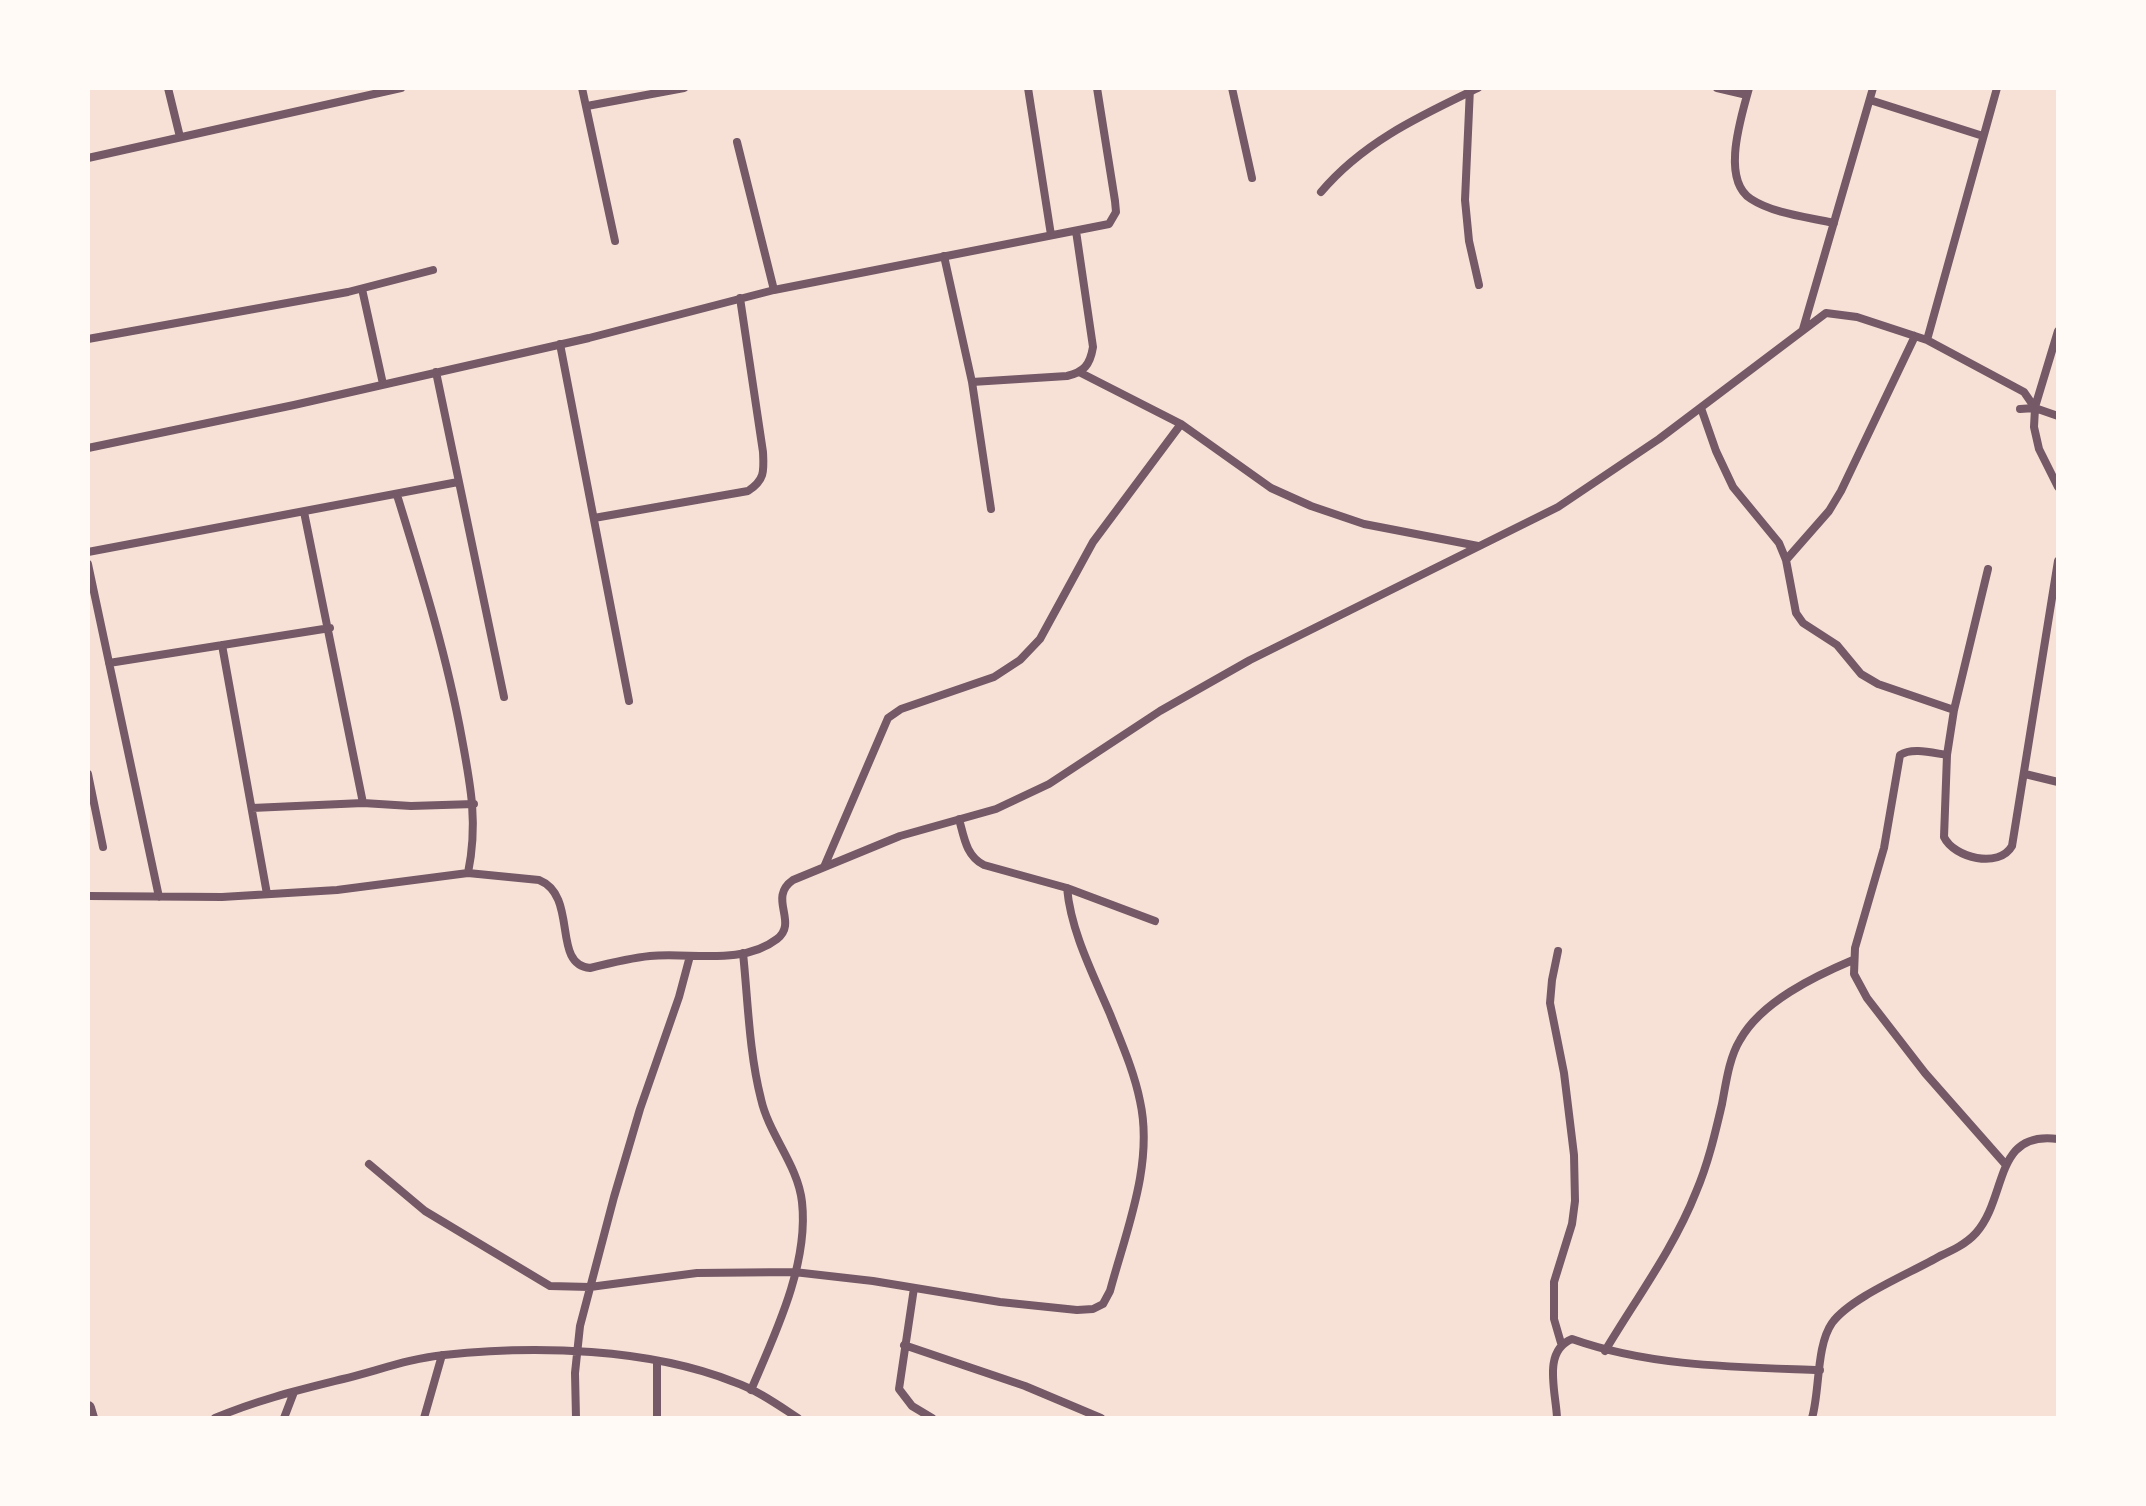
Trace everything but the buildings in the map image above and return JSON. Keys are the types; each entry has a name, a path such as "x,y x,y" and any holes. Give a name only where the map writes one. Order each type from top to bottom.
{"street":[{"path":"168,88 180,137"},
{"path":"88,158 401,88"},
{"path":"582,88 615,241"},
{"path":"587,106 684,88"},
{"path":"1028,88 1051,235"},
{"path":"88,446 560,344 774,290 1109,224 1116,212 1097,88"},
{"path":"1232,88 1252,178"},
{"path":"1717,88 1748,92 1735,144 1736,173 1741,190 1750,199 1770,207 1834,223"},
{"path":"1803,330 1873,88"},
{"path":"1927,340 1997,88"},
{"path":"1321,192 1338,171 1382,137 1473,89"},
{"path":"1473,89 1465,200 1469,241 1479,285"},
{"path":"1870,100 1983,136"},
{"path":"737,142 774,290"},
{"path":"1076,231 1093,347 1090,361 1081,373"},
{"path":"944,256 972,382 991,509"},
{"path":"88,339 362,289 433,270"},
{"path":"362,289 383,384"},
{"path":"594,518 748,491 758,485 764,474 763,452 740,298"},
{"path":"88,896 159,897 337,890 468,873 539,880 548,884 562,908 569,952 573,962 580,967 590,968 653,956 743,953 776,940 783,932 786,925 781,895 784,886 900,836 996,809 1049,784 1160,711 1237,667 1558,507 1701,408 1826,313 1841,313 1927,340 2024,392 2035,408"},
{"path":"2058,331 2035,408 2036,438 2058,487"},
{"path":"1786,560 1829,511 1841,491 1915,336"},
{"path":"560,344 629,701"},
{"path":"436,372 504,697"},
{"path":"972,382 1081,373 1181,424 1271,488 1311,506 1364,524 1478,546"},
{"path":"1701,408 1733,487 1779,543 1786,560 1796,613 1803,623 1837,645 1861,674 1878,684 1954,710"},
{"path":"2020,409 2035,408 2058,416"},
{"path":"824,867 888,718 901,709 994,677 1020,660 1040,639 1093,542 1181,424"},
{"path":"88,552 458,482"},
{"path":"397,495 453,691 474,804 475,828 468,873"},
{"path":"304,512 330,628 363,803"},
{"path":"1988,569 1954,710 1947,755 1944,837 1949,847 1958,853 1997,859 2007,855 2012,846 2054,606 2058,561"},
{"path":"88,564 159,897"},
{"path":"109,663 330,628"},
{"path":"222,645 267,894"},
{"path":"1947,755 1905,751 1900,755 1884,848 1853,960 1858,985 1867,998 1925,1073 2006,1165"},
{"path":"88,774 103,847"},
{"path":"2025,774 2058,782"},
{"path":"252,808 363,803 411,806 474,804"},
{"path":"959,819 974,860 1067,888 1155,921"},
{"path":"369,1164 425,1211 550,1286 590,1287 697,1273 794,1272 1000,1302 1093,1309 1103,1304 1110,1291 1141,1175 1144,1142 1140,1101 1122,1044 1073,921 1067,888"},
{"path":"1558,951 1550,1003 1566,1087 1574,1155 1575,1201 1572,1224 1554,1282 1554,1319 1561,1343"},
{"path":"743,953 761,1101 795,1176 802,1202 791,1294 751,1390"},
{"path":"576,1418 576,1352 590,1287 636,1123 690,956"},
{"path":"1605,1351 1678,1230 1696,1192 1740,1040 1755,1020 1790,991 1853,960"},
{"path":"1812,1418 1824,1344 1831,1325 1847,1307 1966,1242 1987,1218 2012,1152 2027,1140 2044,1137 2058,1139"},
{"path":"914,1288 899,1389 912,1406 932,1418"},
{"path":"1557,1418 1554,1355 1561,1343 1572,1339 1605,1351 1661,1360 1820,1370"},
{"path":"904,1345 1025,1386 1101,1418"},
{"path":"215,1418 256,1401 442,1355 536,1350 657,1361 721,1377 751,1390 798,1418"},
{"path":"424,1418 442,1355"},
{"path":"657,1361 657,1418"},
{"path":"284,1418 294,1392"},
{"path":"88,1408 91,1418"}]}
